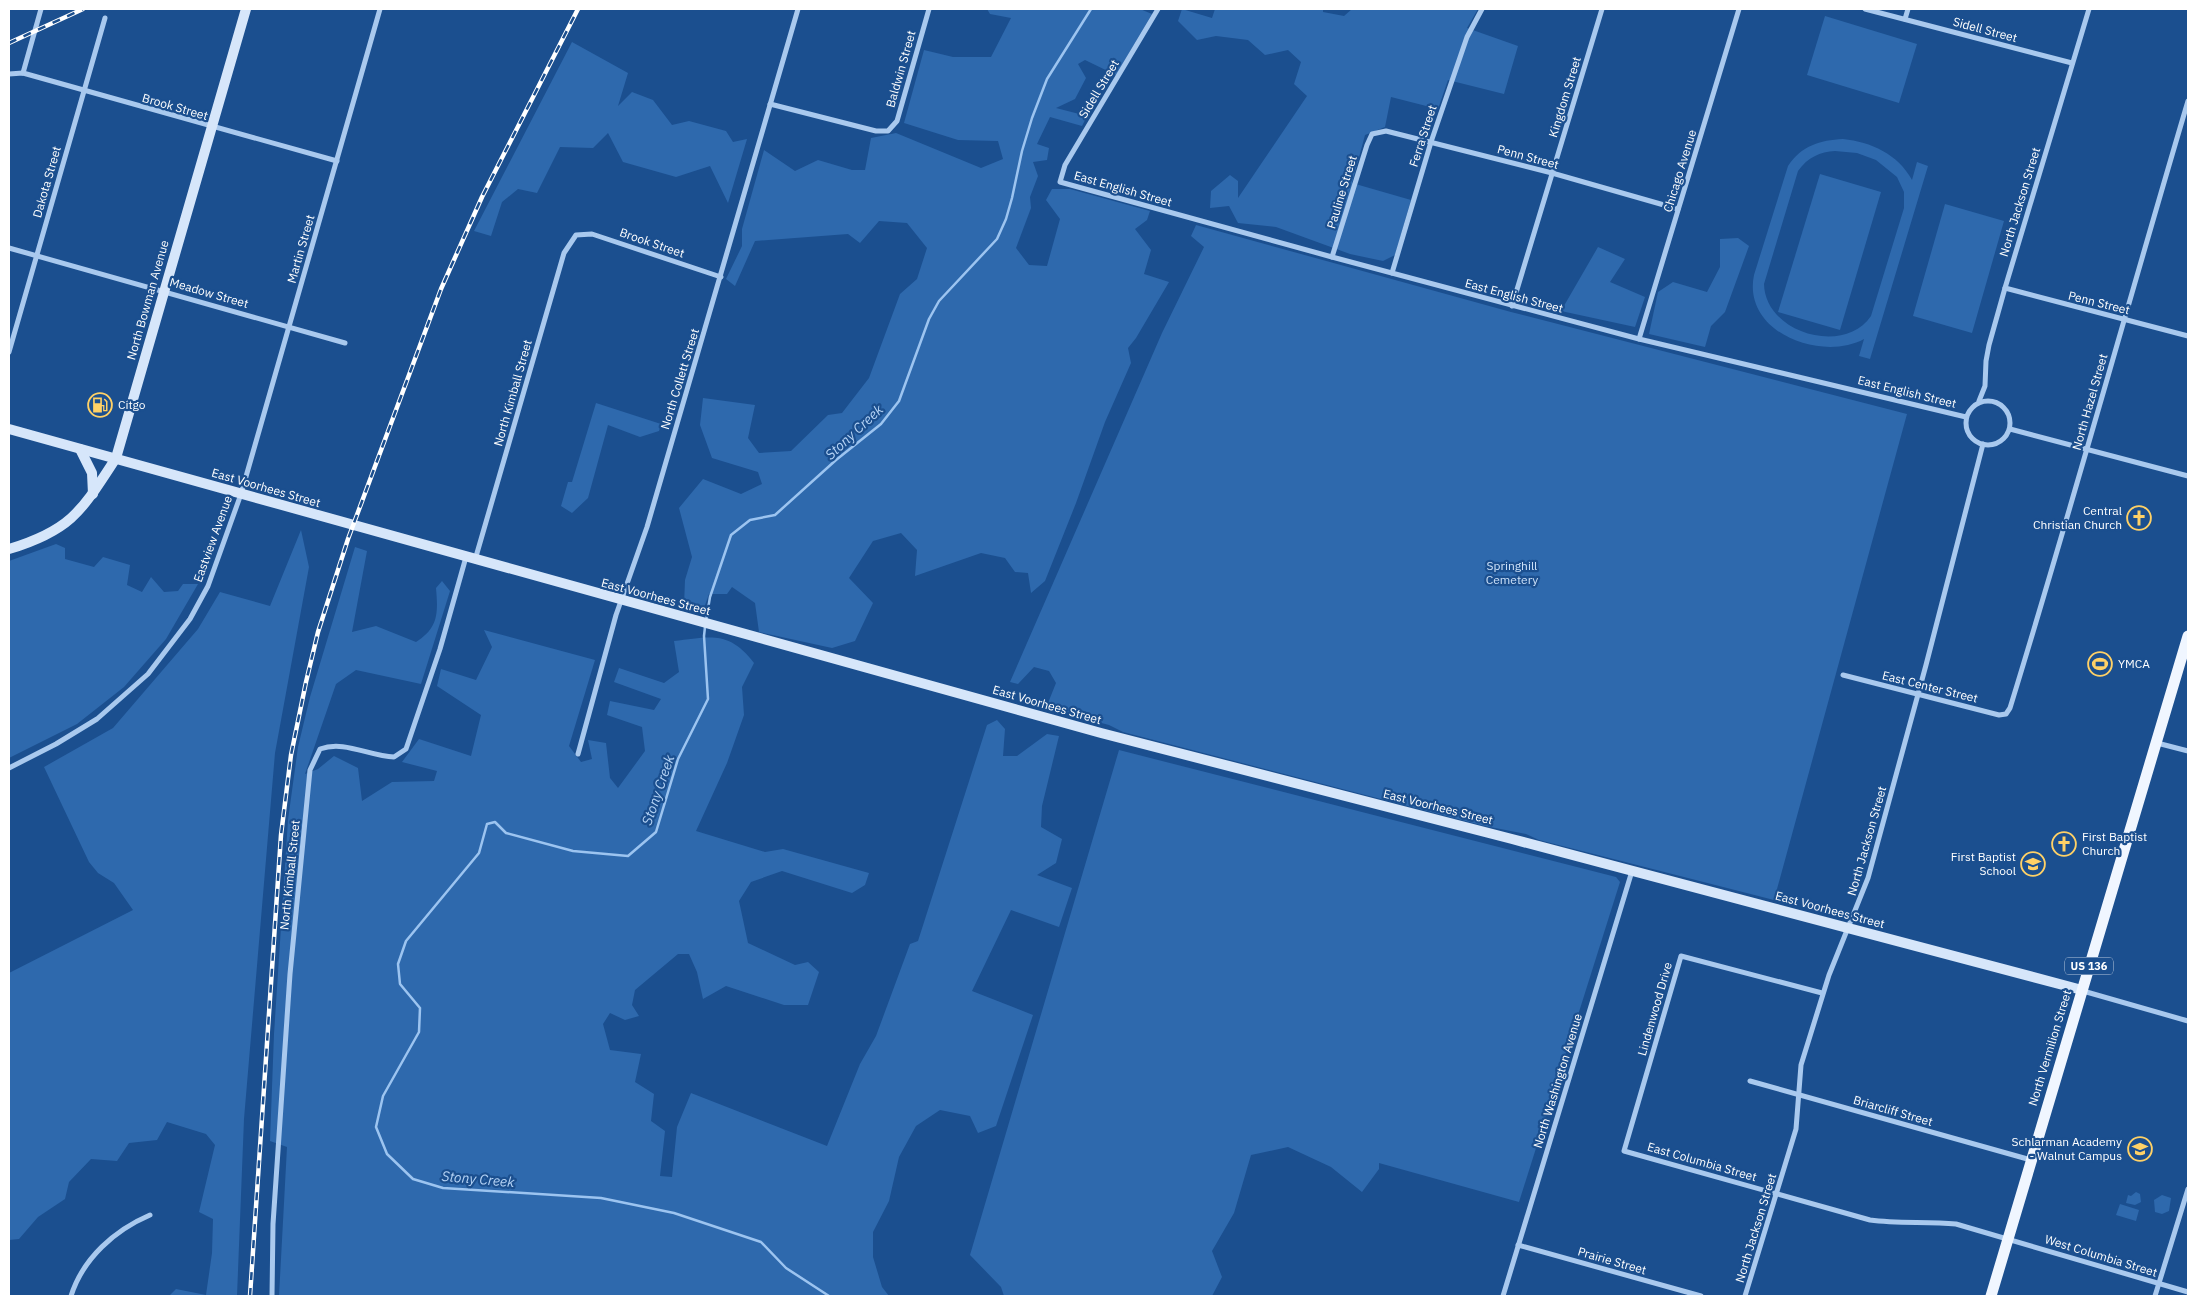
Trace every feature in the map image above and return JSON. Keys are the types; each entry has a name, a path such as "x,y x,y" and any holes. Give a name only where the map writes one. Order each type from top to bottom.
{"main road":[{"name":"North Bowman Avenue","path":"9,549 28,543 56,530 78,513 93,494 116,458 246,9"},
{"name":"East Voorhees Street","path":"9,429 470,559 1101,733 2082,990"},
{"path":"80,449 92,472 93,494"},
{"name":"North Vermilion Street","path":"1991,1296 2188,636"}],"street":[{"path":"23,73 41,9"},
{"name":"Martin Street","path":"240,494 380,9"},
{"name":"North Collett Street","path":"578,754 621,600 647,526 798,9"},
{"name":"Baldwin Street","path":"770,104 876,131 888,131 897,121 928,9"},
{"name":"Sidell Street","path":"1060,182 1065,165 1158,9"},
{"name":"Ferra Street","path":"1392,274 1431,142 1467,37 1482,9"},
{"name":"Kingdom Street","path":"1512,306 1602,9"},
{"name":"Chicago Avenue","path":"1639,339 1739,9"},
{"name":"Sidell Street","path":"1865,9 2072,64"},
{"path":"1905,19 1908,9"},
{"name":"North Jackson Street","path":"1979,401 1985,386 1986,361 2005,288 2088,9"},
{"name":"Dakota Street","path":"9,352 105,18"},
{"name":"Brook Street","path":"9,74 23,73 337,161"},
{"name":"North Hazel Street","path":"2010,708 2088,449 2188,101"},
{"name":"Penn Street","path":"1372,134 1386,131 1431,142 1678,209"},
{"name":"Pauline Street","path":"1332,257 1372,134"},
{"name":"East English Street","path":"1060,182 1392,274 1639,339 1966,417"},
{"name":"Brook Street","path":"576,235 592,234 721,277"},
{"name":"North Kimball Street","path":"272,1296 273,1224 290,974 310,770 320,749 330,745 394,758 406,749 470,559 564,253 576,235"},
{"name":"Meadow Street","path":"9,248 345,343"},
{"name":"Penn Street","path":"2005,288 2188,336"},
{"path":"1979,401 1992,401 2005,409 2011,422 2010,429 2007,436 2000,442 1991,445 1983,444 1974,441 1968,435 1965,428 1966,417 1969,410 1979,401"},
{"path":"2010,429 2188,476"},
{"name":"North Jackson Street","path":"1745,1296 1796,1129 1801,1065 1822,993 1868,878 1983,444"},
{"name":"Eastview Avenue","path":"9,768 56,744 97,719 148,674 190,619 208,586 240,494"},
{"name":"East Center Street","path":"1843,675 1999,715 2006,714 2010,708"},
{"path":"2156,743 2188,751"},
{"name":"North Washington Avenue","path":"1503,1296 1632,871"},
{"name":"Lindenwood Drive","path":"1624,1151 1681,956 1822,993"},
{"path":"2082,990 2188,1021"},
{"name":"Briarcliff Street","path":"1750,1081 2031,1160"},
{"name":"East Columbia Street","path":"1624,1151 1870,1220 1891,1222 1931,1221 1956,1224 2009,1239"},
{"path":"2155,1296 2188,1189"},
{"path":"72,1296 90,1260 113,1236 133,1222 150,1215"},
{"name":"West Columbia Street","path":"2009,1239 2188,1292"},
{"name":"Prairie Street","path":"1518,1245 1701,1296"}],"green space":[{"path":"987,9 1140,9 1152,14 1116,75 1085,60 1078,64 1086,78 1075,99 1056,108 1087,116 1082,126 1050,117 1037,144 1049,148 1047,160 1033,162 1038,176 1030,197 1031,208 1016,248 1029,265 1047,266 1060,219 1046,200 1052,189 1070,189 1150,211 1147,220 1135,229 1151,250 1144,274 1169,282 1136,338 1128,348 1131,363 1105,422 1045,581 1031,593 1028,573 1015,572 1005,558 981,553 915,576 917,550 901,533 873,541 849,578 873,603 855,641 832,648 759,632 755,603 732,587 727,594 709,594 704,608 684,606 685,580 692,557 679,508 703,479 741,494 762,484 758,472 712,458 700,425 703,398 755,405 748,438 759,453 791,451 828,415 842,413 869,378 900,294 917,279 927,248 907,223 879,221 860,243 848,234 755,241 735,286 726,279 742,246 742,229 764,150 795,171 818,160 852,170 865,170 871,138 896,133 981,168 1003,159 998,141 958,140 904,123 924,50 953,57 991,57 1011,18 990,14"},
{"path":"1182,9 1212,18 1215,9 1323,9 1323,12 1344,16 1352,9 1478,9 1467,28 1518,46 1504,94 1448,80 1438,109 1391,97 1385,127 1365,135 1352,183 1411,200 1395,255 1383,261 1350,254 1276,227 1238,223 1229,206 1210,208 1211,191 1230,175 1238,181 1238,198 1307,96 1294,84 1301,62 1288,50 1265,55 1248,40 1216,36 1197,40 1178,21"},
{"path":"1825,16 1917,44 1899,103 1807,75"},
{"path":"572,42 628,73 618,106 632,92 653,100 672,125 689,121 726,131 733,142 747,139 728,203 710,166 676,177 623,162 608,133 593,148 560,147 537,193 518,189 502,202 491,236 474,231"},
{"path":"1843,139 1864,143 1883,151 1899,163 1912,180 1917,162 1928,166 1870,359 1859,356 1864,339 1847,345 1827,347 1808,344 1789,337 1772,327 1760,313 1754,295 1754,275 1788,166 1799,153 1812,145","holes":["1835,151 1857,153 1876,160 1897,177 1904,192 1904,208 1871,316 1859,328 1843,335 1826,336 1808,333 1791,326 1777,315 1768,301 1764,284 1798,171 1806,162 1819,154"]},
{"path":"1820,174 1881,192 1840,330 1778,312"},
{"path":"1945,204 2004,221 1972,333 1913,316"},
{"name":"Springhill Cemetery","path":"1196,225 1511,312 1907,414 1774,900 1539,840 1526,834 1485,826 1123,732 1109,725 1046,708 1056,683 1049,671 1034,667 1018,684 1010,682 1162,333 1204,247 1191,236"},
{"path":"1738,238 1749,246 1725,312 1711,326 1705,347 1649,334 1658,292 1673,282 1707,292 1720,267 1720,239"},
{"path":"1598,247 1625,259 1610,282 1645,297 1635,327 1561,311"},
{"path":"596,403 661,424 659,431 640,437 608,425 588,498 572,513 561,506 568,482 572,482"},
{"path":"301,530 309,567 275,753 244,1119 237,1296 169,1296 176,1289 206,1295 212,1253 213,1219 199,1212 215,1145 206,1134 167,1122 157,1140 129,1143 117,1161 91,1159 69,1182 65,1199 38,1217 19,1239 9,1240 9,973 133,910 114,883 98,873 89,862 44,767 113,728 198,629 220,592 270,606"},
{"path":"56,544 65,548 65,559 94,567 103,557 130,565 127,585 142,592 151,577 164,592 178,591 183,584 198,584 166,639 124,687 77,724 9,758 9,561"},
{"path":"355,547 367,551 352,632 376,626 416,642 424,637 433,625 437,612 436,588 442,581 450,591 421,684 356,670 336,684 305,774 318,769 334,756 358,768 362,801 392,782 434,781 437,771 402,762 419,739 471,756 481,715 437,686 441,669 476,680 492,647 484,630 595,660 569,746 581,762 592,759 588,740 606,743 610,778 618,788 645,751 642,727 607,715 610,701 654,710 661,699 614,682 619,668 664,683 679,672 674,641 718,638 736,645 754,663 742,687 744,715 727,763 696,831 765,852 783,849 869,873 865,885 852,893 782,871 751,882 739,901 748,943 795,965 808,962 819,972 808,1005 784,1005 726,986 703,999 697,972 689,954 678,954 635,990 632,1005 639,1016 625,1020 610,1013 603,1024 610,1050 641,1054 635,1082 654,1094 651,1121 665,1131 660,1176 672,1177 677,1127 691,1093 827,1146 860,1064 876,1036 910,944 918,941 987,725 997,720 1005,729 1003,756 1017,756 1047,734 1059,736 1042,806 1041,827 1062,839 1056,863 1037,875 1072,888 1059,927 1011,910 972,991 1033,1015 996,1126 978,1133 970,1116 940,1110 916,1126 899,1157 889,1201 873,1232 873,1257 882,1287 889,1296 279,1296 287,1147 270,1141 274,1034 288,820 298,747 310,697"},
{"path":"1119,750 1616,877 1620,882 1519,1202 1379,1163 1379,1169 1362,1192 1331,1167 1288,1147 1251,1155 1234,1213 1212,1251 1222,1277 1212,1296 1004,1296 1001,1287 970,1255"},
{"path":"2136,1192 2140,1194 2141,1202 2135,1205 2126,1203 2128,1195 2131,1196"},
{"path":"2162,1195 2171,1198 2169,1211 2162,1214 2155,1212 2154,1200"},
{"path":"2120,1204 2139,1210 2136,1221 2116,1215"}],"waterway":[{"name":"Stony Creek","path":"706,621 710,597 731,535 750,520 775,515 836,460 881,424 899,401 929,319 939,301 997,239 1006,219 1032,118 1047,79 1091,9"},
{"name":"Stony Creek","path":"705,627 708,699 678,759 656,832 628,856 573,851 506,833 495,822 487,824 479,853 406,941 398,964 400,984 420,1008 419,1032 383,1096 376,1127 387,1154 413,1179 443,1188 601,1198 674,1213 761,1242 786,1268 829,1296"}],"railway":[{"path":"9,43 83,9"},
{"path":"250,1296 281,835 291,755 318,632 348,539 441,289 482,197 578,9"}],"place":[{"name":"Citgo","path":"100,405"},
{"name":"Central Christian Church","path":"2139,518"},
{"name":"YMCA","path":"2100,664"},
{"name":"First Baptist Church","path":"2064,844"},
{"name":"First Baptist School","path":"2033,864"},
{"name":"Schlarman Academy - Walnut Campus","path":"2140,1149"}]}
